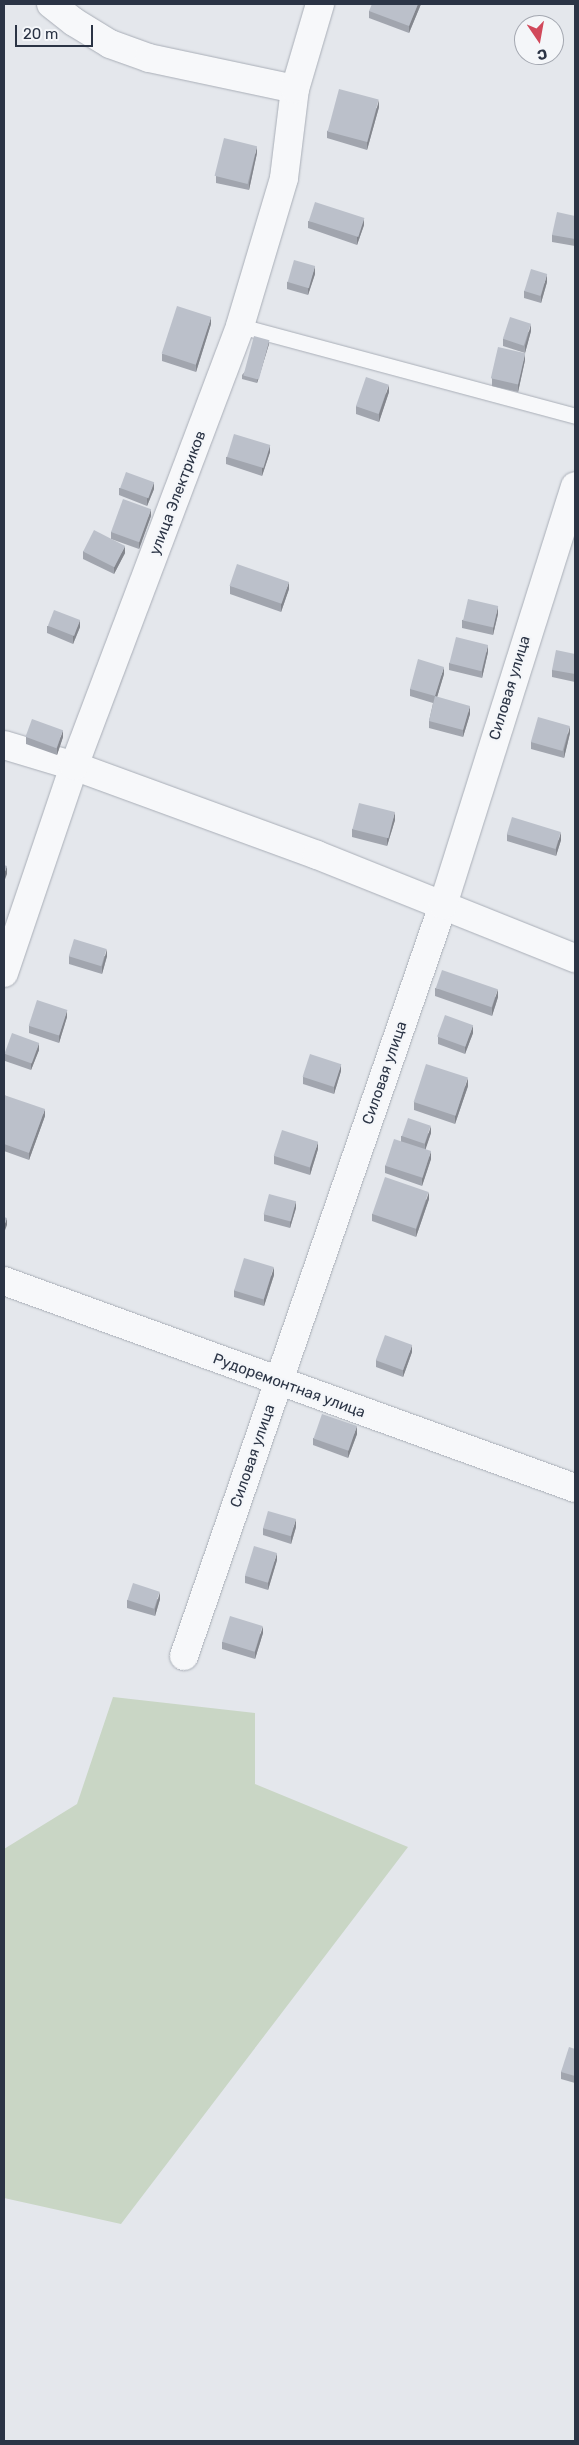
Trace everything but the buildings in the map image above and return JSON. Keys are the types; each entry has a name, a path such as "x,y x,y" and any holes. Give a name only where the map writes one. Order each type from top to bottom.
{"street":[{"path":"51,4 74,22 110,44 150,58 295,89"},
{"name":"улица Электриков","path":"4,973 74,766 240,326 284,178 295,89 320,4"},
{"name":"Силовая улица","path":"184,1656 443,905 575,486"},
{"path":"4,745 74,766 316,855 575,958"},
{"name":"Рудоремонтная улица","path":"4,1281 278,1382 575,1488"}],"lane":[{"path":"240,326 575,416"}],"green space":[{"path":"113,1697 255,1713 255,1784 408,1847 121,2224 4,2198 4,1849 77,1804"}]}
